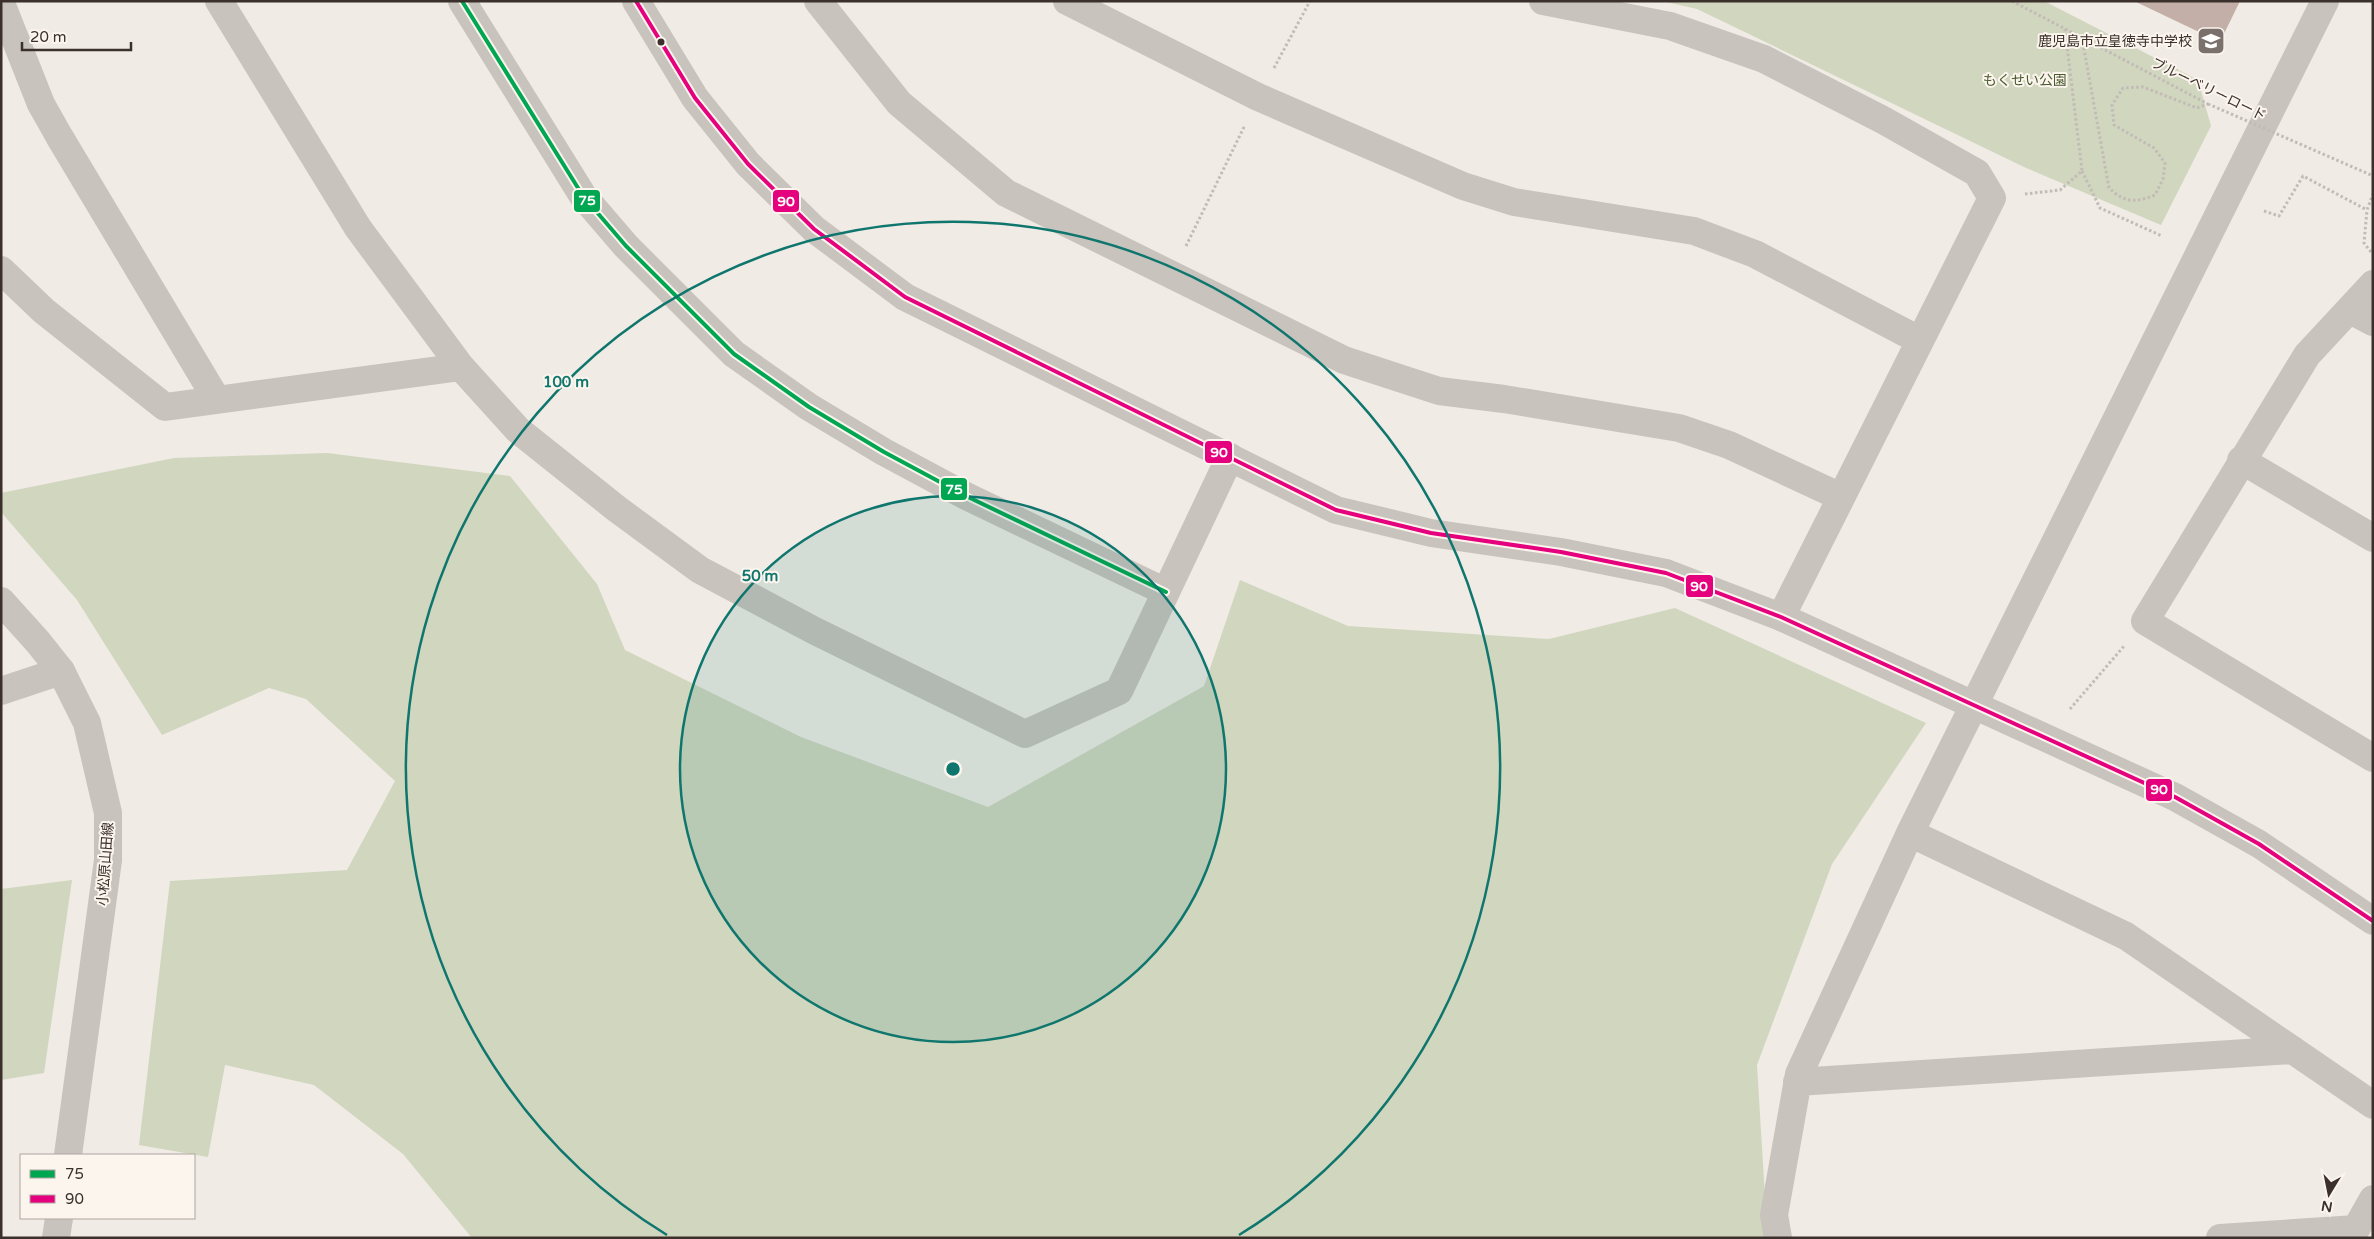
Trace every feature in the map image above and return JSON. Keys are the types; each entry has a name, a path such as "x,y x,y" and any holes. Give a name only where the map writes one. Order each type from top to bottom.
{"street":[{"path":"219,1 358,228 461,367 518,430 616,508 700,570 815,631 1024,734 1119,691 1230,457"},
{"path":"462,1 583,196 658,279 734,354 809,407 884,452 966,496 1166,592"},
{"path":"636,1 695,98 748,164 814,230 905,297 1336,510 1431,533 1561,552 1666,574 1781,617 2175,797 2259,844 2373,921"},
{"path":"818,1 899,103 1006,193 1344,360 1439,391 1504,399 1679,428 1729,445 1841,497"},
{"path":"1067,1 1258,97 1463,186 1514,202 1694,231 1755,254 1919,340"},
{"path":"1543,1 1670,26 1764,59 1883,120 1977,173 1992,198 1781,617"},
{"path":"1778,1238 1774,1215 1799,1074 1910,833 2325,1"},
{"path":"1,3 42,104 59,136 217,400"},
{"path":"1,270 44,311 165,407 461,367"},
{"path":"2373,284 2361,316 2307,355 2144,621 2373,758"},
{"path":"2241,460 2373,538"},
{"name":"小松原山田線","path":"1,601 61,671 87,723 108,813 108,860 68,1154"},
{"path":"1,691 61,671"},
{"path":"1910,833 2126,936 2373,1105"},
{"path":"1797,1082 2293,1050"},
{"path":"2220,1238 2356,1229 2373,1199"},
{"path":"56,1238 59,1219"}],"path":[{"path":"1172,275 1258,97 1310,1"},
{"name":"ブルーベリーロード","path":"2012,1 2208,104 2373,176"},
{"path":"2065,29 2082,171 2100,208 2162,236"},
{"path":"2082,38 2109,188 2121,199 2141,201 2155,195 2163,179 2165,163 2154,148 2114,125 2112,105 2123,88 2143,87 2197,108 2208,104"},
{"path":"1992,198 2060,190 2082,171"},
{"path":"2264,211 2279,216 2303,176 2367,210"},
{"path":"2373,194 2367,210 2364,243 2373,255"},
{"path":"2070,710 2130,639"}],"green space":[{"name":"もくせい公園","path":"1662,1 2044,1 2198,80 2211,126 2161,225 2024,167 1697,9"},
{"path":"327,453 510,476 597,584 625,650 801,737 988,807 1204,686 1240,580 1348,626 1549,639 1675,608 1926,723 1832,864 1757,1065 1769,1238 472,1238 403,1154 314,1085 225,1065 208,1157 139,1145 170,881 347,870 395,781 306,699 269,688 162,735 77,600 1,512 1,493 174,458"},
{"path":"72,880 44,1073 1,1080 1,889"}],"building":[{"path":"2134,1 2240,1 2220,42"}],"transit line":[{"name":"75","path":"462,1 583,196 626,246 734,354 809,407 884,452 966,496 1166,592"},
{"name":"90","path":"636,1 695,98 748,164 814,229 905,297 1336,510 1431,533 1561,552 1666,573 1781,617 2175,797 2259,844 2373,921"}],"place":[{"name":"鹿児島市立皇徳寺中学校","path":"2211,41"}]}
